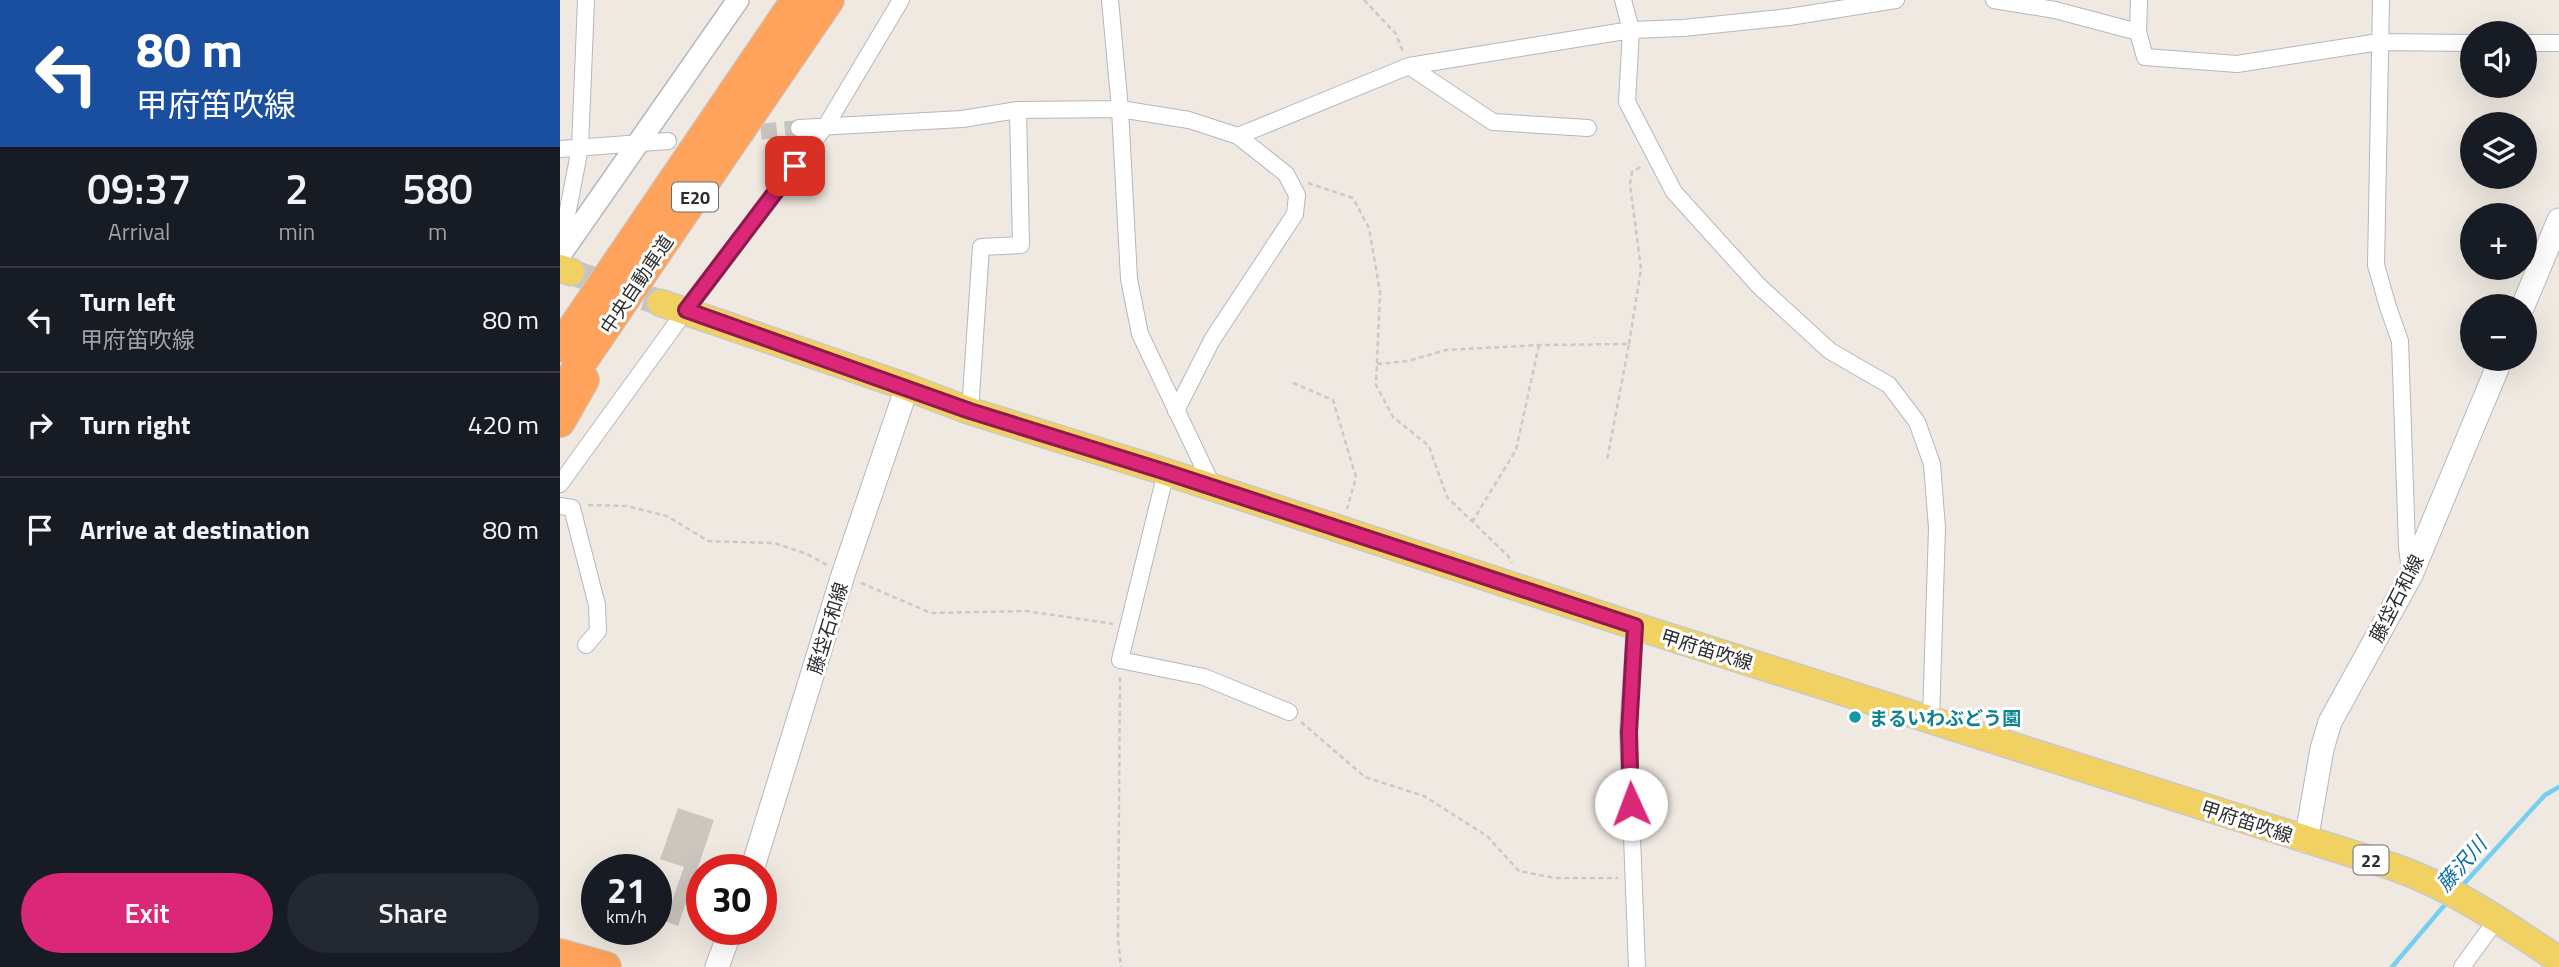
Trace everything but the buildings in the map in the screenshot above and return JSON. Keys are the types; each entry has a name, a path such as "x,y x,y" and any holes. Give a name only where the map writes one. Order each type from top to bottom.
{"highway":[{"name":"中央自動車道","path":"560,347 796,0"},
{"name":"中央自動車道","path":"560,394 829,0"},
{"path":"560,422 667,238"},
{"path":"560,954 606,967"}],"main road":[{"path":"2528,294 2559,220"},
{"name":"甲府笛吹線","path":"674,307 970,411 2394,867 2435,883 2494,917"},
{"name":"藤垈石和線","path":"2306,841 2322,749 2330,722 2410,575 2496,371"},
{"name":"藤垈石和線","path":"757,854 843,575 907,387"},
{"name":"22","path":"2494,917 2559,960"},
{"path":"717,967 725,945"}],"street":[{"path":"563,262 580,148 586,0"},
{"path":"563,262 638,145 738,0"},
{"path":"560,484 674,307 827,124 901,0"},
{"path":"1110,0 1120,109 1129,279 1140,334 1213,487"},
{"path":"1623,0 1631,30 1627,102 1674,192 1759,286 1830,351 1889,385 1917,422 1932,464 1937,527 1931,719"},
{"path":"1238,136 1409,66 1631,30 1682,29 1789,17 1896,0"},
{"path":"1994,0 2055,10 2138,32"},
{"path":"2139,0 2138,32 2146,57 2237,64 2379,42 2460,43"},
{"path":"2381,0 2376,265 2400,341 2410,575"},
{"path":"2537,43 2559,43"},
{"path":"1409,66 1493,122 1588,128"},
{"path":"799,128 827,124 962,119 1018,110 1120,109 1189,120 1238,136 1286,174 1297,195 1295,214 1212,340 1176,411"},
{"path":"970,411 981,247 1021,244 1018,110"},
{"path":"560,149 668,141"},
{"path":"1166,472 1120,660 1204,677 1289,712"},
{"path":"560,506 572,508 597,605 598,631 586,645"},
{"path":"1635,626 1629,732 1637,967"},
{"path":"2462,967 2494,917"}],"path":[{"path":"1364,0 1396,34 1409,66"},
{"path":"1607,460 1641,269 1630,184 1632,172 1656,157"},
{"path":"1286,174 1353,198 1369,228 1380,292 1376,385 1393,417 1429,446 1447,497 1508,556 1528,590"},
{"path":"1377,364 1408,361 1446,350 1629,344"},
{"path":"1472,522 1516,450 1539,345"},
{"path":"1293,383 1333,400 1356,477 1342,529"},
{"path":"1120,660 1118,940 1121,967"},
{"path":"1289,712 1365,777 1424,796 1487,836 1519,871 1555,878 1632,878"}],"waterway":[{"name":"藤沢川","path":"2461,887 2545,795 2559,787"},
{"name":"藤沢川","path":"2392,967 2448,901"}],"tunnel":[{"path":"737,134 799,128"},
{"path":"571,272 661,303"}],"place":[{"name":"まるいわぶどう園","path":"1855,717"}],"route":[{"path":"795,166 686,310 970,411 1166,472 1635,626 1629,732 1631,804"}]}
